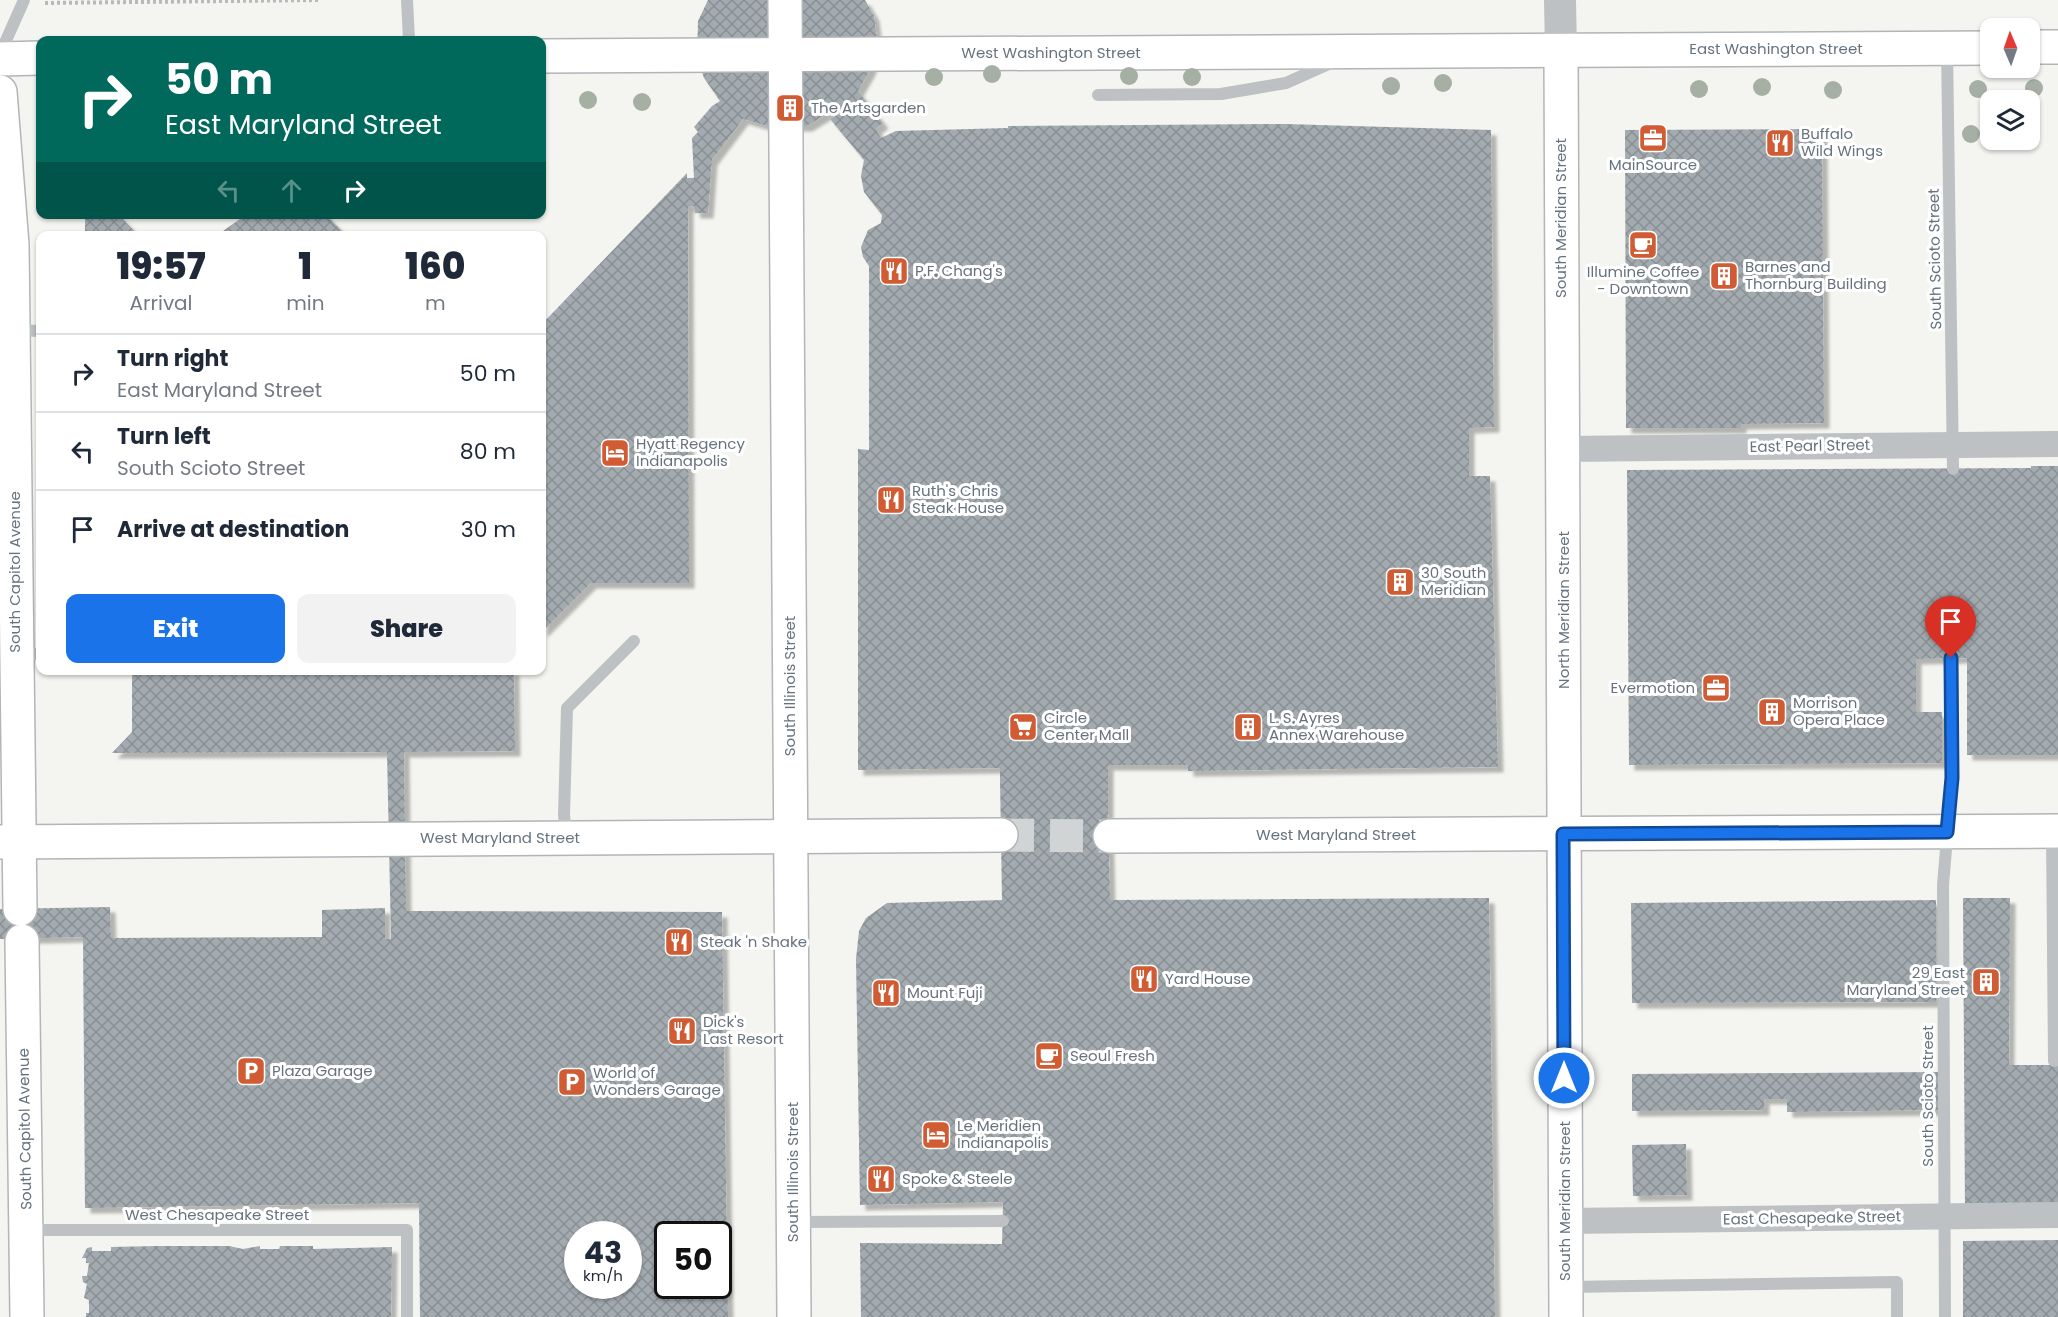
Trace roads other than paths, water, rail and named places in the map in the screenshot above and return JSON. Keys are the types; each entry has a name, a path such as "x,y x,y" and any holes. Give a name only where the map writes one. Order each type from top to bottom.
{"main road":[{"name":"South Illinois Street","path":"785,0 794,1317"},
{"path":"2040,47 2058,47"},
{"name":"East Washington Street","path":"1561,51 1980,48"},
{"name":"West Washington Street","path":"546,56 1561,51"},
{"name":"South Meridian Street","path":"1561,51 1562,386"},
{"path":"0,58 36,58"},
{"name":"South Capitol Avenue","path":"0,92 12,245 27,330 28,654 10,842 20,909"},
{"name":"North Meridian Street","path":"1562,386 1563,834"},
{"name":"West Maryland Street","path":"1110,836 2055,831"},
{"name":"South Meridian Street","path":"1563,834 1566,1302"},
{"name":"West Maryland Street","path":"10,842 1001,835"},
{"name":"South Capitol Avenue","path":"22,941 27,1317"}],"street":[{"path":"1560,0 1561,51"},
{"name":"East Pearl Street","path":"1563,449 1953,457 2058,444"},
{"name":"East Chesapeake Street","path":"1565,1221 2058,1215"}],"lane":[{"path":"0,54 24,0"},
{"path":"407,0 409,36"},
{"name":"South Scioto Street","path":"1947,48 1953,457"},
{"path":"1098,95 1221,94 1286,83 1356,52"},
{"path":"566,837 564,815 567,708 634,641"},
{"name":"South Scioto Street","path":"1945,1317 1943,885 1952,778 1951,658"},
{"path":"2054,1061 2055,831"},
{"path":"793,1222 1003,1221"},
{"name":"West Chesapeake Street","path":"27,1230 407,1230 407,1317"},
{"path":"1566,1302 1897,1282 1897,1317"}],"tunnel":[{"path":"1001,835 1110,836"}],"place":[{"name":"The Artsgarden","path":"790,108"},
{"name":"MainSource","path":"1653,138"},
{"name":"Buffalo Wild Wings","path":"1780,143"},
{"name":"Illumine Coffee - Downtown","path":"1643,245"},
{"name":"P.F. Chang's","path":"894,271"},
{"name":"Barnes and Thornburg Building","path":"1724,276"},
{"name":"Hyatt Regency Indianapolis","path":"615,453"},
{"name":"Ruth's Chris Steak House","path":"891,500"},
{"name":"30 South Meridian","path":"1400,582"},
{"name":"Evermotion","path":"1716,688"},
{"name":"Morrison Opera Place","path":"1772,712"},
{"name":"Circle Center Mall","path":"1023,727"},
{"name":"L. S. Ayres Annex Warehouse","path":"1248,727"},
{"name":"Steak 'n Shake","path":"679,942"},
{"name":"Yard House","path":"1144,979"},
{"name":"29 East Maryland Street","path":"1986,982"},
{"name":"Mount Fuji","path":"886,993"},
{"name":"Dick's Last Resort","path":"682,1031"},
{"name":"Seoul Fresh","path":"1049,1056"},
{"name":"Plaza Garage","path":"251,1071"},
{"name":"World of Wonders Garage","path":"572,1082"},
{"name":"Le Meridien Indianapolis","path":"936,1135"},
{"name":"Spoke & Steele","path":"881,1179"}]}
